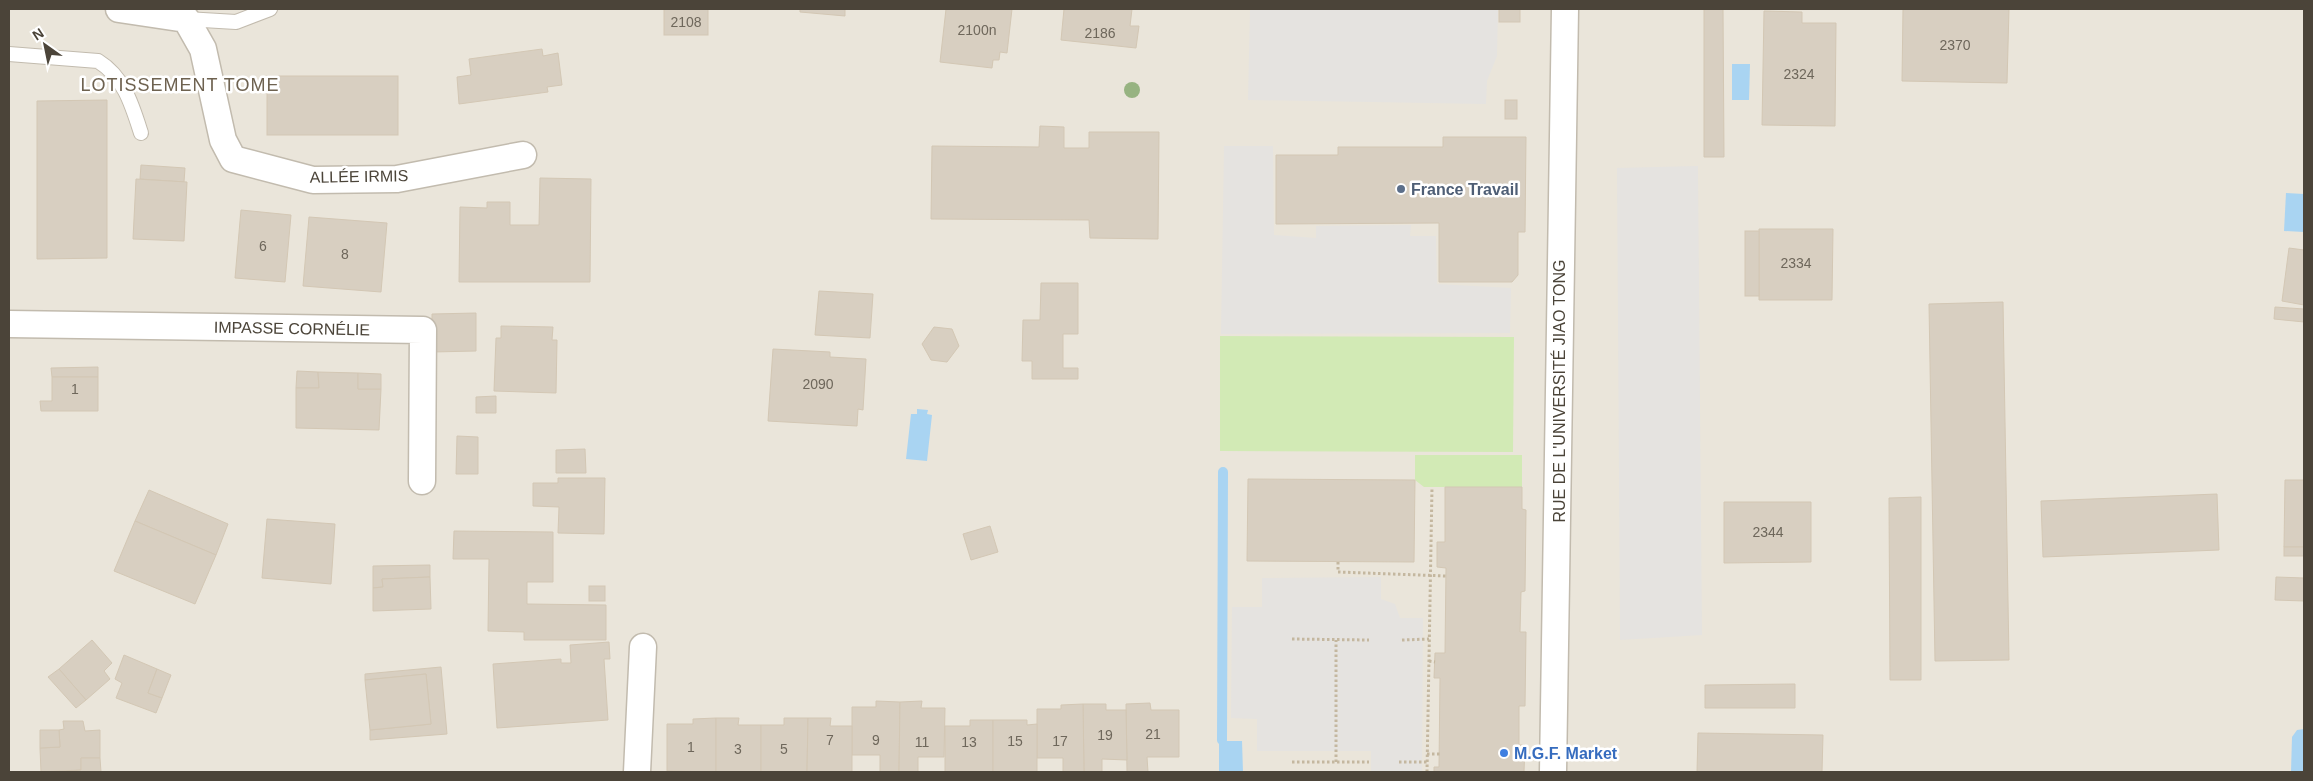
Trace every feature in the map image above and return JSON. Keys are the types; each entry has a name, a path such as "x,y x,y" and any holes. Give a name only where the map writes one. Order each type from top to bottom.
{"street":[{"path":"120,9 186,19"},
{"name":"RUE DE L'UNIVERSITÉ JIAO TONG","path":"1553,772 1565,9"},
{"name":"ALLÉE IRMIS","path":"186,19 203,48 223,140 233,159 313,180 397,179 523,155"},
{"name":"IMPASSE CORNÉLIE","path":"9,324 423,330 422,481"},
{"path":"637,772 643,647"}],"lane":[{"path":"186,19 236,22 270,9"},
{"path":"9,54 98,61 111,69 130,97 141,133"}],"path":[{"path":"1427,772 1432,487"},
{"path":"1338,562 1338,572 1446,576"},
{"path":"1402,640 1430,639"},
{"path":"1292,640 1369,640"},
{"path":"1336,640 1336,762"},
{"path":"1429,661 1435,662"},
{"path":"1428,754 1440,754"},
{"path":"1292,762 1369,762"},
{"path":"1399,762 1428,762"}],"shaded area":[{"path":"9,9 2304,9 2304,772 9,772"},
{"path":"1250,9 1498,9 1497,56 1487,81 1486,104 1248,100"},
{"path":"1224,146 1273,146 1274,235 1316,238 1316,226 1411,225 1410,236 1436,236 1437,284 1511,288 1510,333 1221,334"},
{"path":"1698,166 1702,635 1620,640 1617,168"},
{"path":"1381,577 1381,599 1395,604 1400,618 1423,618 1422,772 1371,772 1371,751 1257,751 1257,719 1231,718 1232,607 1262,607 1262,578"}],"green space":[{"path":"1220,336 1514,337 1513,452 1220,451"},
{"path":"1415,455 1522,455 1522,487 1424,487 1415,480"}],"water":[{"path":"1732,64 1750,64 1749,100 1732,100"},
{"path":"2286,193 2304,194 2304,232 2284,231"},
{"path":"917,409 928,410 927,414 932,415 927,461 906,459 911,414 917,414"},
{"path":"2304,729 2304,772 2291,772 2292,737 2297,730"},
{"path":"1219,741 1242,741 1243,772 1219,772"}],"building":[{"path":"664,9 708,9 708,35 664,35"},
{"path":"800,9 845,9 845,16 800,12"},
{"path":"946,9 1012,9 1007,53 1000,52 999,60 993,60 992,68 940,62"},
{"path":"1064,9 1132,9 1130,26 1139,26 1136,48 1061,40"},
{"path":"1499,9 1520,9 1520,22 1499,22"},
{"path":"1704,9 1723,9 1724,157 1704,157"},
{"path":"1903,9 2009,9 2007,83 1902,81"},
{"path":"1764,11 1802,12 1802,23 1836,23 1835,126 1762,125"},
{"path":"542,49 543,56 558,53 562,85 547,87 548,92 459,104 457,77 471,75 469,59"},
{"path":"267,76 398,76 398,135 267,135"},
{"path":"107,100 107,258 37,259 37,101"},
{"path":"1505,100 1517,100 1517,119 1505,119"},
{"path":"1040,126 1064,127 1064,148 1089,148 1089,132 1159,132 1158,239 1090,238 1089,220 931,219 932,146 1039,147"},
{"name":"France Travail","path":"1443,137 1526,137 1525,232 1518,232 1518,275 1512,282 1439,282 1439,223 1276,224 1276,155 1338,155 1338,147 1443,147"},
{"path":"141,165 185,168 184,182 140,179"},
{"path":"540,178 591,179 590,282 459,282 460,207 487,208 487,202 510,202 510,225 539,225"},
{"path":"136,179 187,182 184,241 133,239"},
{"path":"241,210 291,215 285,282 235,278"},
{"path":"309,217 387,223 381,292 303,286"},
{"path":"1759,229 1833,229 1832,300 1759,300"},
{"path":"1745,231 1759,231 1759,296 1745,296"},
{"path":"2289,248 2304,250 2304,305 2282,301"},
{"path":"1041,283 1078,283 1078,334 1063,334 1063,368 1078,368 1078,379 1032,379 1032,361 1022,361 1023,320 1040,320"},
{"path":"819,291 873,294 870,338 815,335"},
{"path":"2003,302 2009,660 1935,661 1929,304"},
{"path":"2275,307 2304,309 2304,322 2274,319"},
{"path":"476,313 476,351 432,352 432,314"},
{"path":"501,326 553,327 552,340 557,340 556,393 494,391 496,338 501,338"},
{"path":"934,327 952,329 959,346 947,362 931,360 922,344"},
{"path":"773,349 830,352 830,357 866,359 863,410 858,409 857,426 768,421"},
{"path":"98,367 98,377 52,377 51,368"},
{"path":"297,371 318,372 319,388 296,388"},
{"path":"318,372 358,373 358,389 381,389 379,430 296,428 296,388 319,388"},
{"path":"358,373 381,374 381,389 358,389"},
{"path":"52,377 98,377 98,411 41,411 40,401 52,401"},
{"path":"496,396 496,413 476,413 476,397"},
{"path":"457,436 478,437 478,474 456,474"},
{"path":"585,449 586,473 556,473 556,450"},
{"path":"558,478 605,478 604,534 558,533 559,507 533,506 533,483 558,483"},
{"path":"1248,479 1415,480 1414,562 1247,561"},
{"path":"2285,480 2304,480 2304,547 2284,547"},
{"path":"1445,487 1522,487 1522,509 1526,510 1525,591 1521,592 1520,632 1526,632 1525,706 1519,706 1519,745 1525,745 1524,772 1434,772 1434,767 1439,767 1440,678 1434,678 1435,653 1445,653 1446,568 1437,567 1437,542 1445,542"},
{"path":"149,490 228,524 216,555 135,521"},
{"path":"2217,494 2219,550 2043,557 2041,501"},
{"path":"1921,497 1921,680 1890,680 1889,498"},
{"path":"1724,502 1811,502 1811,562 1724,563"},
{"path":"267,519 335,524 331,584 262,578"},
{"path":"135,521 216,555 195,604 114,571"},
{"path":"990,526 998,552 971,560 963,534"},
{"path":"454,531 553,532 553,582 527,582 527,604 606,605 606,640 524,640 524,632 488,631 489,559 453,559"},
{"path":"2284,547 2304,547 2304,556 2284,556"},
{"path":"430,565 430,577 382,579 383,587 373,588 373,566"},
{"path":"430,577 431,609 373,611 373,588 383,587 382,579"},
{"path":"2276,577 2304,578 2304,601 2275,600"},
{"path":"589,586 605,586 605,601 589,601"},
{"path":"92,640 112,663 104,671 110,679 86,700 59,669"},
{"path":"609,642 610,659 604,659 608,720 497,728 493,664 561,659 561,663 571,663 570,645"},
{"path":"124,655 157,669 148,693 162,698 156,713 116,698 122,683 115,679"},
{"path":"441,667 447,734 370,740 370,730 431,724 426,674 365,680 365,674"},
{"path":"59,669 86,700 76,708 48,677"},
{"path":"157,669 171,675 162,698 148,693"},
{"path":"426,674 431,724 370,730 365,680"},
{"path":"1795,684 1795,708 1705,708 1705,685"},
{"path":"876,701 900,702 899,772 880,772 880,755 852,755 852,707 876,707"},
{"path":"922,701 921,708 945,708 944,757 918,757 918,772 899,772 900,702"},
{"path":"1150,703 1151,710 1179,710 1179,757 1147,757 1148,772 1127,772 1126,704"},
{"path":"1083,704 1106,704 1106,710 1126,710 1127,760 1102,759 1102,772 1084,772"},
{"path":"1083,704 1084,772 1063,772 1063,758 1037,758 1037,709 1061,709 1061,705"},
{"path":"716,718 716,772 667,771 667,724 693,724 693,719"},
{"path":"716,718 739,718 738,725 761,725 761,772 716,772"},
{"path":"784,718 808,718 807,772 761,772 761,725 784,725"},
{"path":"808,718 831,718 830,726 852,726 852,772 807,772"},
{"path":"970,720 993,720 993,772 945,772 945,726 970,726"},
{"path":"993,720 1027,720 1027,725 1037,724 1037,772 993,772"},
{"path":"63,721 83,721 85,731 100,730 100,758 81,758 81,770 41,772 40,748 60,747 59,730 64,729"},
{"path":"40,730 59,730 60,747 40,748"},
{"path":"1698,733 1823,735 1822,772 1697,772"},
{"path":"81,758 100,758 101,772 61,772 81,770"}],"waterway":[{"path":"1222,740 1223,472"}],"place":[{"name":"France Travail","path":"1401,189"},
{"name":"M.G.F. Market","path":"1504,753"}],"district":[{"name":"LOTISSEMENT TOME","path":"180,85"}]}
